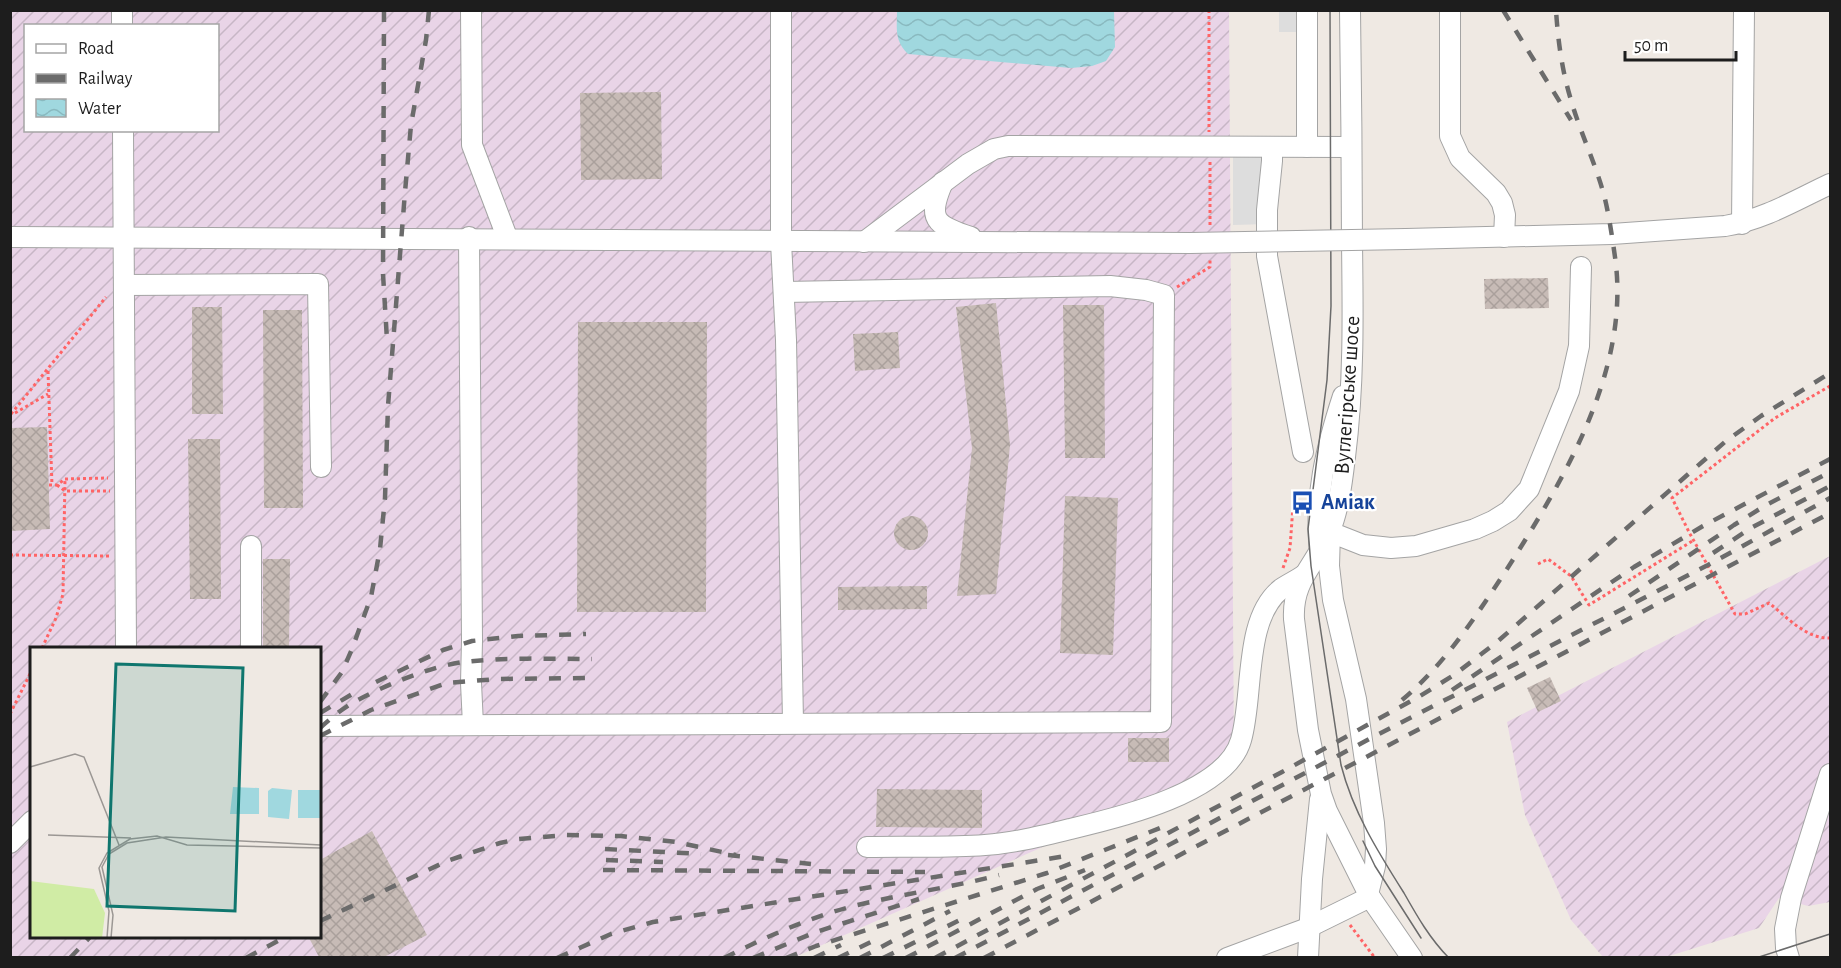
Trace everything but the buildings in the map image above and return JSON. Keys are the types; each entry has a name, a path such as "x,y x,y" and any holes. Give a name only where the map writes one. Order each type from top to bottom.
{"street":[{"path":"471,10 472,145 507,237"},
{"path":"781,10 781,242 793,722"},
{"path":"1307,10 1307,147"},
{"name":"Вуглегірське шосе","path":"1350,10 1353,328 1352,375 1345,455 1338,507 1330,532 1320,552 1299,584 1295,596 1294,619 1308,730 1321,794 1327,811 1369,895 1412,957"},
{"path":"1450,10 1450,136 1460,158 1496,193 1502,203 1505,215 1504,237"},
{"path":"1742,224 1744,10"},
{"path":"123,132 126,647"},
{"path":"864,242 982,154 1008,146 1351,147"},
{"path":"1272,147 1267,210 1267,256 1303,452"},
{"path":"943,182 935,200 934,210 938,221 952,231 988,243"},
{"path":"10,237 507,237 781,242 1190,243 1612,234 1742,224 1760,218 1830,184"},
{"path":"470,237 472,725"},
{"path":"1227,957 1309,927 1369,895 1375,866 1374,823 1356,699 1333,600 1329,566 1330,532 1363,545 1391,548 1416,546 1475,529 1509,511 1529,489 1569,391 1579,346 1581,267"},
{"path":"124,285 318,284 321,467"},
{"path":"321,726 1161,722 1164,295 1146,290 1110,286 784,292"},
{"path":"1320,552 1317,529 1323,465 1328,442 1352,375"},
{"path":"251,546 251,647"},
{"path":"867,847 986,845 1035,837 1125,816 1180,794 1219,771 1232,758 1241,741 1257,626 1263,610 1280,590 1304,575"},
{"path":"1790,957 1786,948 1785,929 1791,898 1830,774"},
{"path":"1308,957 1321,794"},
{"path":"10,843 30,824"}],"path":[{"path":"11,415 112,290 124,285"},
{"path":"48,369 50,485 57,485 65,479 125,484"},
{"path":"1830,386 1775,418 1672,498 1735,614 1745,614 1769,603 1807,632 1823,639 1830,638"},
{"path":"11,415 48,394"},
{"path":"42,647 61,605 65,555 65,479"},
{"path":"57,485 65,491 125,484"},
{"path":"1271,600 1290,548 1293,506 1302,502"},
{"path":"1538,564 1548,559 1572,576 1589,605 1694,540"},
{"path":"10,555 125,556"},
{"path":"10,714 30,674"},
{"path":"1339,912 1375,957"}],"shaded area":[{"path":"10,11 1229,11 1234,762 795,957 11,957"},
{"path":"1279,11 1307,11 1307,32 1279,32"},
{"path":"1233,147 1272,147 1267,224 1233,225"},
{"path":"1830,556 1830,902 1808,906 1779,898 1759,928 1666,957 1603,957 1571,920 1525,815 1507,722"}],"water":[{"path":"897,11 1114,11 1115,47 1106,61 1092,66 1071,68 908,54 898,39"}],"tram line":[{"path":"1330,10 1331,306 1327,380 1308,529 1311,566 1341,765 1346,782 1359,815 1376,847 1424,927 1449,958"},
{"path":"1363,841 1375,866 1421,938"},
{"path":"1756,958 1830,934"}],"railway":[{"path":"384,10 383,274 387,340"},
{"path":"321,701 342,672 352,649 371,597 380,549 385,498 388,406 411,125 429,10"},
{"path":"1503,10 1571,120"},
{"path":"1402,700 1433,671 1446,655 1484,604 1529,534 1570,460 1588,421 1603,381 1613,340 1617,299 1615,257 1610,226 1600,183 1568,89 1561,56 1556,10"},
{"path":"935,958 1282,772 1454,675 1497,642 1726,441 1830,373"},
{"path":"1452,690 1634,567 1703,526 1830,459"},
{"path":"1629,596 1766,505 1830,472"},
{"path":"1713,553 1751,528 1830,486"},
{"path":"955,958 1377,735 1708,565 1830,498"},
{"path":"984,958 1830,513"},
{"path":"376,682 443,650 472,641 518,636 586,634"},
{"path":"321,727 341,710 361,698 389,685 450,664 496,659 592,659"},
{"path":"321,735 371,710 447,683 497,679 596,678"},
{"path":"321,712 354,693"},
{"path":"786,958 816,946 1047,873 1170,824"},
{"path":"321,921 447,861 518,839 566,835 621,836 676,842 736,855"},
{"path":"605,849 701,854"},
{"path":"728,855 811,864"},
{"path":"557,958 611,934 653,922 1066,856"},
{"path":"606,860 663,862"},
{"path":"603,870 925,872"},
{"path":"906,958 1037,889 1085,870"},
{"path":"724,958 826,914 879,900 999,875"},
{"path":"753,958 816,932 919,899"},
{"path":"860,958 950,911"},
{"path":"883,958 962,919"},
{"path":"70,958 89,938"},
{"path":"246,958 283,938"},
{"path":"838,958 873,941"},
{"path":"814,958 841,945"}],"place":[{"name":"Аміак","path":"1303,502"}]}
